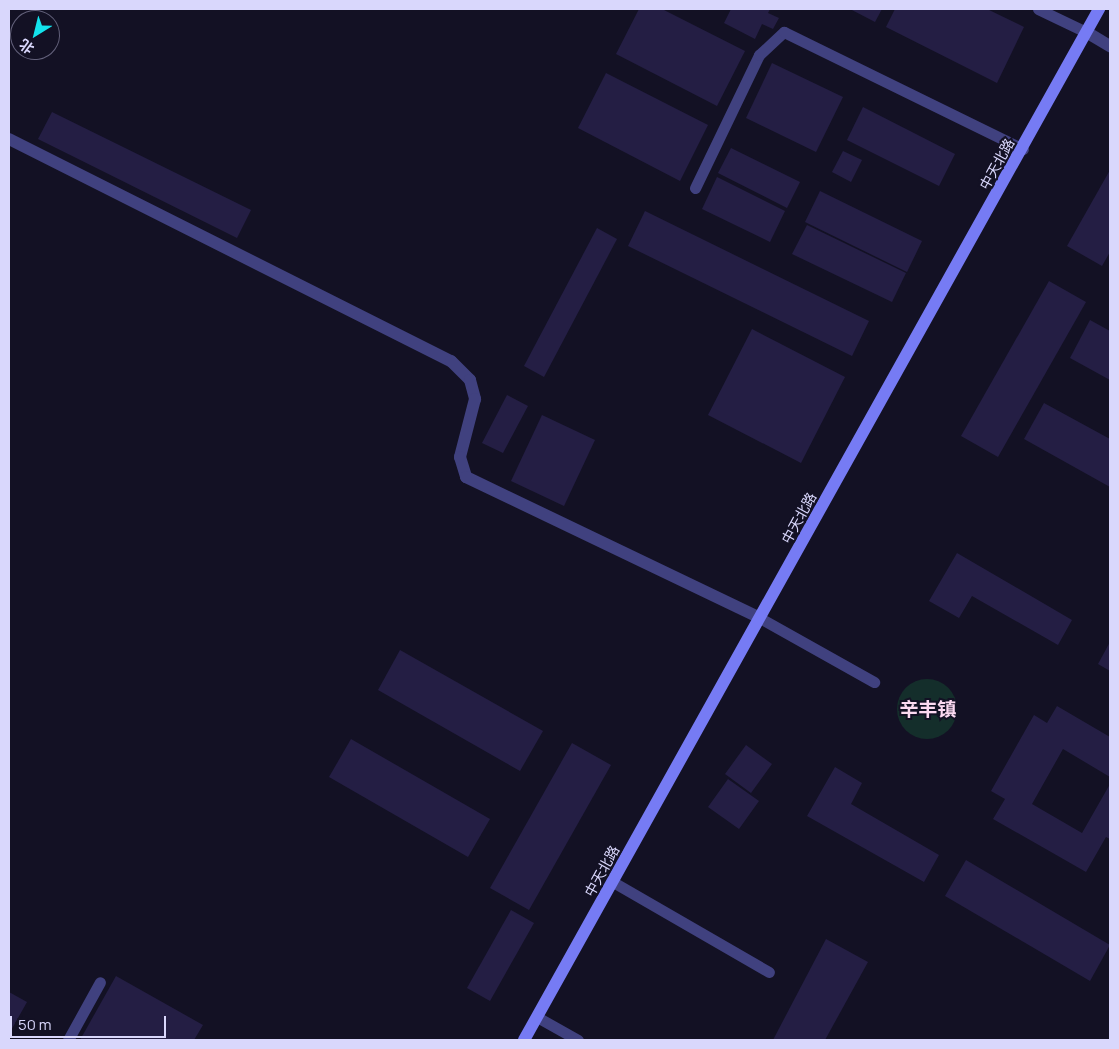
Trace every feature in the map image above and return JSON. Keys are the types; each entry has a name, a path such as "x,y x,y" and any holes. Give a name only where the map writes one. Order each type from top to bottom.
{"main road":[{"name":"中天北路","path":"524,1040 1100,9"}],"street":[{"path":"1088,33 1110,46"},
{"path":"9,139 451,361 470,380 475,399 460,457 466,477 760,618"}],"lane":[{"path":"1038,9 1088,33"},
{"path":"695,188 758,55 784,32 1023,149"},
{"path":"760,618 874,682"},
{"path":"613,882 770,972"},
{"path":"68,1040 100,982"},
{"path":"537,1017 578,1040"}],"green space":[{"path":"927,679 944,684 952,692 957,709 952,726 944,734 927,739 910,734 902,726 897,709 902,692 910,684"}],"building":[{"path":"639,9 662,9 745,51 717,106 616,54"},
{"path":"731,9 770,9 768,13 779,18 773,29 762,24 755,39 724,23"},
{"path":"850,9 882,9 875,22"},
{"path":"895,9 987,9 1024,27 997,83 886,27"},
{"path":"772,63 843,97 816,152 746,118"},
{"path":"606,73 708,125 680,181 578,128"},
{"path":"863,107 955,154 939,186 847,140"},
{"path":"52,112 251,210 237,238 38,139"},
{"path":"731,148 800,182 787,208 718,173"},
{"path":"843,151 862,160 851,182 832,172"},
{"path":"1110,170 1110,252 1102,266 1067,246"},
{"path":"717,177 785,211 770,242 702,209"},
{"path":"820,191 922,241 907,272 805,222"},
{"path":"645,211 869,321 852,356 628,246"},
{"path":"807,225 906,273 892,302 792,254"},
{"path":"597,228 617,239 544,377 524,366"},
{"path":"1049,281 1086,302 998,457 961,436"},
{"path":"1090,320 1110,331 1110,380 1070,358"},
{"path":"752,329 845,377 801,463 708,415"},
{"path":"507,395 528,406 503,453 482,443"},
{"path":"1044,403 1110,439 1110,487 1024,439"},
{"path":"542,415 595,440 564,506 511,481"},
{"path":"957,553 1072,620 1058,645 972,596 959,618 929,601"},
{"path":"1110,642 1110,671 1098,664"},
{"path":"400,650 543,731 520,771 378,690"},
{"path":"1057,706 1110,737 1110,777 1063,749 1032,804 1082,833 1110,784 1110,839 1106,837 1086,872 993,819 1005,799 991,791 1034,715 1047,723"},
{"path":"351,739 490,819 468,857 329,777"},
{"path":"572,743 611,765 529,910 490,888"},
{"path":"746,745 772,764 751,793 725,774"},
{"path":"835,767 862,783 851,804 939,855 924,882 807,816"},
{"path":"728,779 759,801 739,829 708,807"},
{"path":"966,860 1110,945 1090,981 945,896"},
{"path":"511,910 534,923 490,1001 467,988"},
{"path":"826,939 868,962 825,1040 773,1040"},
{"path":"116,976 203,1025 194,1040 80,1040"},
{"path":"9,992 27,1002 9,1034"}],"district":[{"name":"辛丰镇","path":"928,710"}]}
